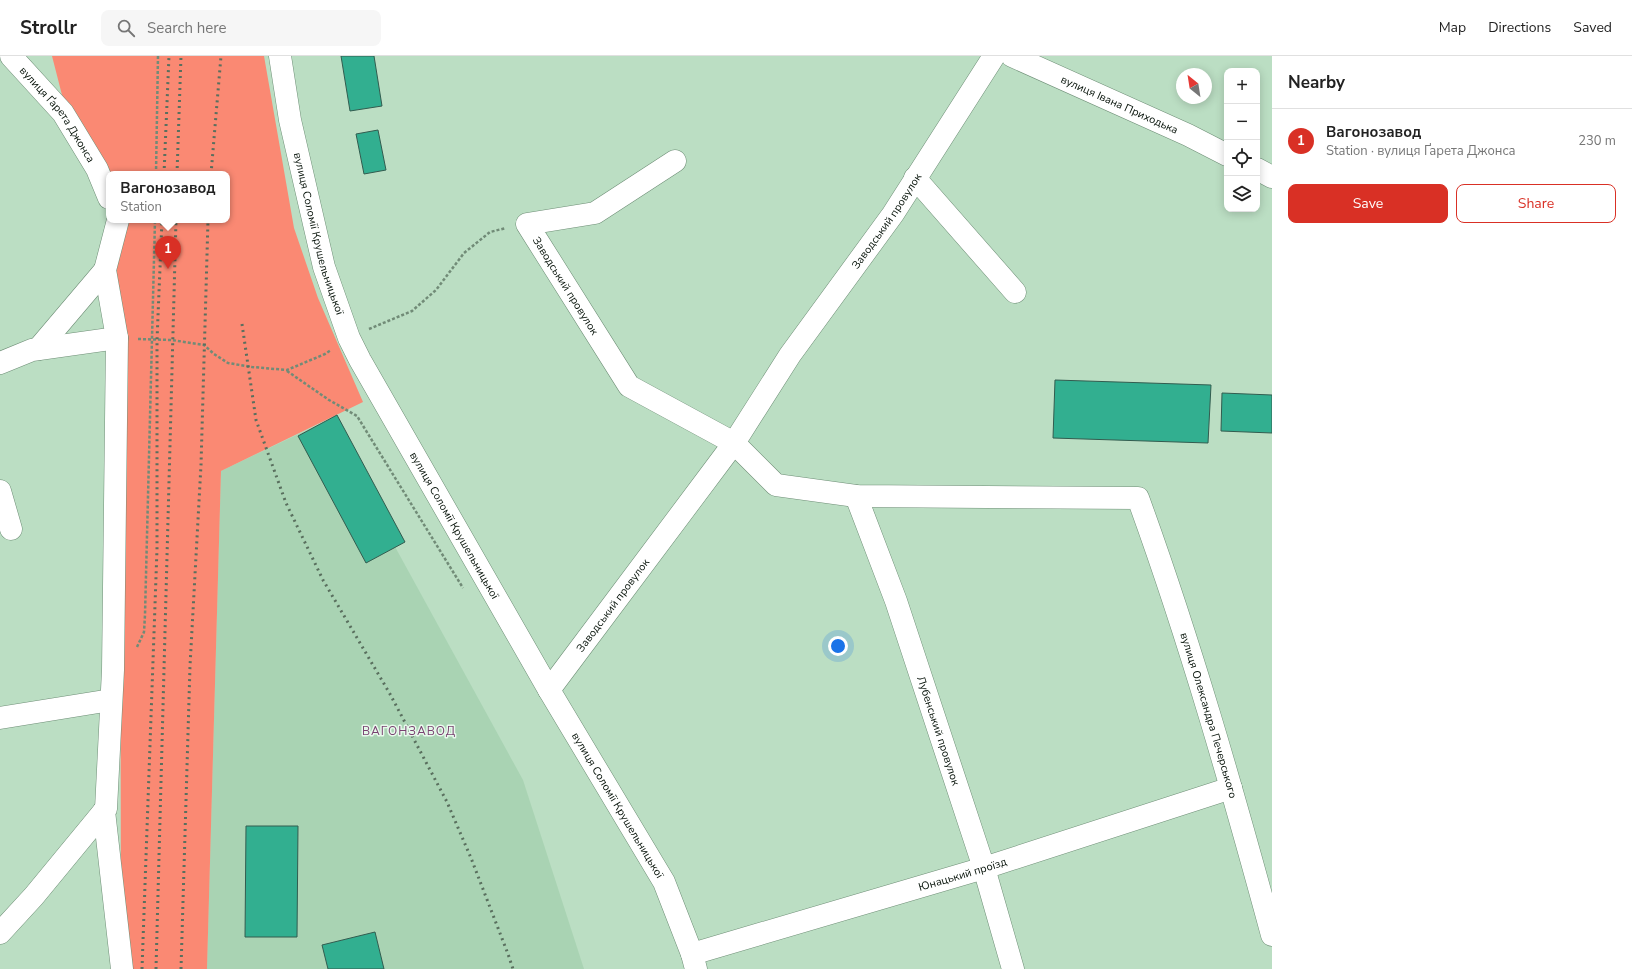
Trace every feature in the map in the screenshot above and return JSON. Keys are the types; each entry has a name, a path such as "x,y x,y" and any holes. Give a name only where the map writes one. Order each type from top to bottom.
{"street":[{"name":"вулиця Ґарета Джонса","path":"11,56 63,113 98,169 106,190"},
{"name":"вулиця Соломії Крушельницької","path":"280,56 290,120 324,267 349,338 360,360 550,690 664,882 694,961"},
{"name":"Заводський провулок","path":"550,690 734,443 790,355 893,214 994,56"},
{"name":"вулиця Івана Приходька","path":"1012,56 1188,135 1224,153"},
{"name":"Заводський провулок","path":"675,161 595,212 527,224 629,386 734,443"},
{"path":"1260,171 1272,177"},
{"path":"915,178 1015,292"},
{"path":"0,933 34,896 106,809 111,700 117,338 105,270 117,223"},
{"path":"38,349 105,270"},
{"path":"0,363 32,350 117,338"},
{"path":"734,443 776,485 856,496"},
{"path":"0,491 11,530"},
{"name":"вулиця Олександра Печерського","path":"856,496 1138,498 1164,571 1231,788 1272,935"},
{"name":"Лубенський провулок","path":"856,496 896,601 984,868 1013,969"},
{"path":"0,718 111,700"},
{"name":"Юнацький проїзд","path":"694,961 1231,788"},
{"path":"104,811 122,969"}],"path":[{"path":"156,171 158,56"},
{"path":"134,653 144,632 145,615 155,223"},
{"path":"287,370 329,400 357,416 464,590"}],"shaded area":[{"path":"52,56 264,56 294,228 318,298 363,402 221,471 207,969 121,969 120,290 113,267 124,223 230,223 230,171 106,171 106,179 62,95"},
{"path":"326,421 523,780 584,969 207,969 221,471"}],"building":[{"path":"341,56 374,56 382,106 350,111"},
{"path":"378,130 386,170 364,174 356,134"},
{"path":"1055,380 1211,385 1208,443 1053,438"},
{"path":"1222,393 1272,395 1272,433 1221,431"},
{"path":"337,415 405,542 366,563 298,436"},
{"path":"246,826 298,826 297,937 245,937"},
{"path":"375,932 384,969 328,969 322,945"}],"railway":[{"path":"164,171 169,56"},
{"path":"177,171 181,56"},
{"path":"211,171 221,56"},
{"path":"142,969 157,549 157,340 162,223"},
{"path":"156,969 176,223"},
{"path":"181,969 190,666 201,465 208,223"},
{"path":"242,324 256,420 286,503 323,580 390,694 447,802 471,858 513,969"}],"place":[{"name":"Вагонозавод","path":"168,269"}],"district":[{"name":"ВАГОНЗАВОД","path":"409,731"}]}
